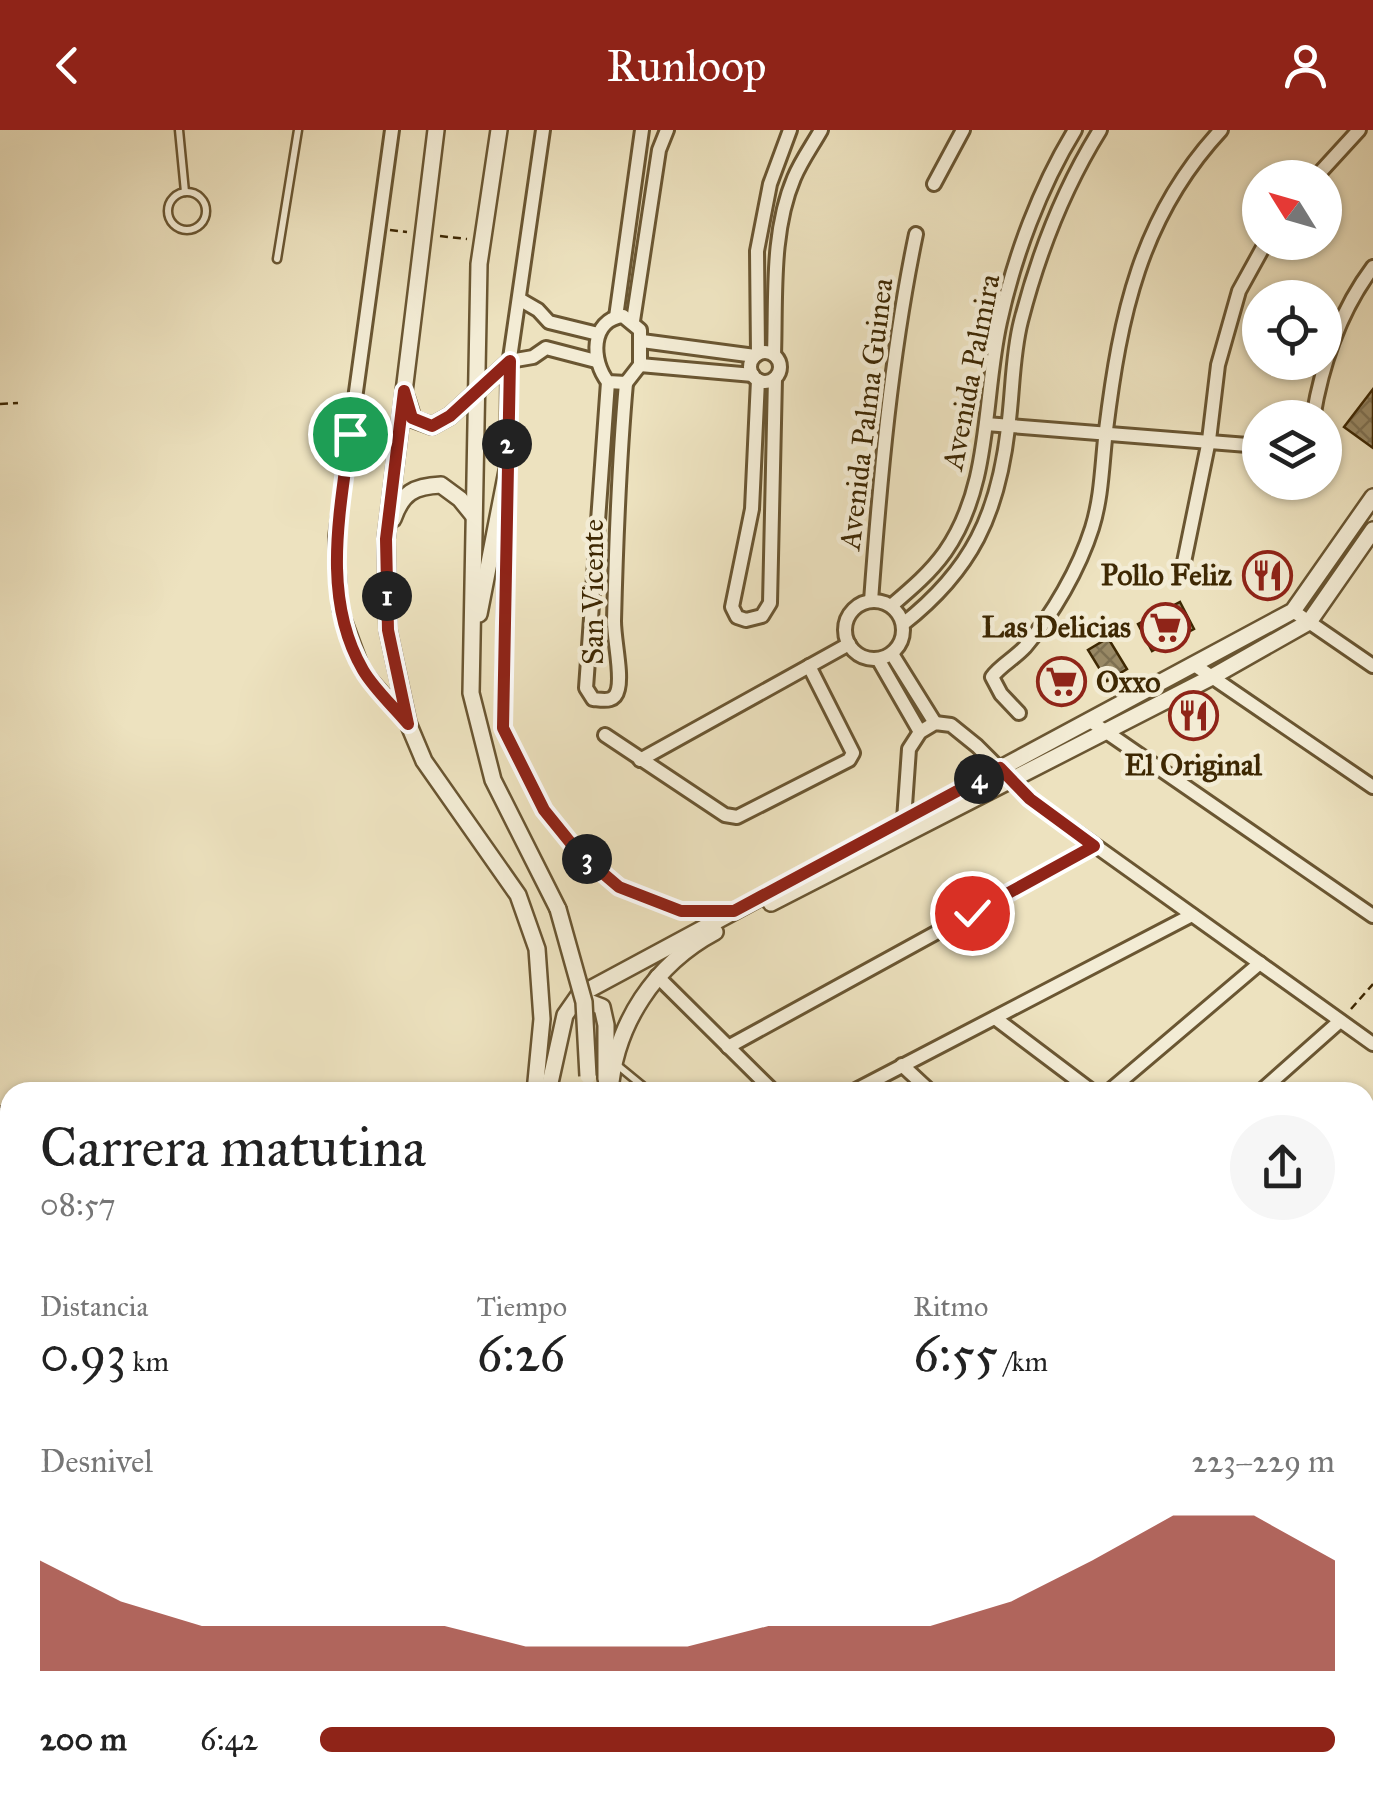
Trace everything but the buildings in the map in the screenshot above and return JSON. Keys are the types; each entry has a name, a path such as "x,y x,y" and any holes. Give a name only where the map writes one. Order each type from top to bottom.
{"street":[{"path":"392,130 336,537 340,609 363,671 408,724"},
{"path":"436,130 386,539 388,630 408,724 424,761 518,896 537,948 542,1019 536,1082"},
{"path":"498,130 482,241 475,392 472,692 492,780 558,909 584,1002 588,1082"},
{"path":"543,130 510,361 503,728 544,810 578,852 619,887 681,911 734,911"},
{"path":"616,316 642,130"},
{"path":"633,321 616,316 598,334 596,362 608,382 626,383 640,365 642,341 633,321 647,216 659,150 667,130"},
{"path":"790,130 770,184 757,251 756,355 750,369 755,378 752,509 732,607 737,617 746,620 762,616 770,603 775,378 780,366 774,355 778,253 794,178 821,130"},
{"path":"934,184 963,130"},
{"name":"Avenida Palmira","path":"891,606 921,581 947,550 974,492 994,355 1018,262 1037,208 1076,130"},
{"name":"Avenida Palmira","path":"903,624 936,598 964,564 995,503 1021,322 1056,217 1100,130"},
{"path":"1019,713 992,677 1017,657 1036,634 1082,554 1098,501 1127,301 1153,226 1202,151 1221,130"},
{"path":"1332,160 1359,130"},
{"path":"630,212 647,216"},
{"name":"Avenida Palma Guinea","path":"872,601 879,497 902,299 916,234"},
{"path":"1183,567 1209,440 1218,365 1239,291 1256,260"},
{"path":"1316,400 1334,337 1357,288 1373,267"},
{"path":"519,299 549,322 598,334"},
{"path":"404,391 412,418 432,426 450,416 510,361 534,357 546,348 549,322"},
{"path":"642,341 774,355"},
{"path":"546,348 596,362"},
{"path":"640,365 775,378"},
{"name":"San Vicente","path":"608,382 586,688 593,699 608,701 616,696 619,687 614,643 618,479 626,383"},
{"path":"986,424 1242,444"},
{"path":"472,652 507,471"},
{"path":"600,480 618,479"},
{"path":"386,539 398,503 416,486 440,484 473,515"},
{"path":"610,1082 635,1007 657,976 702,938 1005,773 1089,720 1293,611 1373,497"},
{"path":"550,1082 566,1015 579,995 904,820 1104,731 1212,677 1309,622 1373,531 1357,520"},
{"path":"872,601 891,606 903,624 902,640 892,654 878,659 861,656 848,644 848,616 858,606 872,601"},
{"path":"1293,611 1373,666"},
{"path":"640,760 848,644"},
{"path":"892,654 935,723"},
{"path":"878,659 920,732"},
{"path":"1193,664 1373,786"},
{"path":"606,734 731,818 849,760 853,753 809,666"},
{"path":"1089,720 1373,916"},
{"path":"904,820 909,749 920,732 935,723 951,725 1030,799 1373,1044"},
{"path":"728,1047 1094,846"},
{"path":"871,1082 1192,915"},
{"path":"1120,1082 1260,963"},
{"path":"657,976 764,1082"},
{"path":"566,1015 584,1000 602,1007 607,1082"},
{"path":"995,1018 1080,1082"},
{"path":"1271,1082 1340,1021"},
{"path":"902,1065 920,1082"}],"lane":[{"path":"179,130 185,192"},
{"path":"277,259 298,130"},
{"path":"185,192 204,201 207,211 195,229 174,226 168,216 174,196 185,192"},
{"path":"615,1063 638,1082"}],"path":[{"path":"379,229 482,241"},
{"path":"0,404 18,403"},
{"path":"1340,1021 1373,984"}],"place":[{"name":"Pollo Feliz","path":"1267,575"},
{"name":"Las Delicias","path":"1166,627"},
{"name":"Oxxo","path":"1061,682"},
{"name":"El Original","path":"1193,716"}],"route":[{"path":"350,434 336,537 340,609 363,671 408,724 388,630 386,539 404,391 412,418 432,426 450,416 510,361 503,728 544,810 578,852 619,887 681,911 734,911 1000,768 1030,799 1094,846 972,913"}]}
